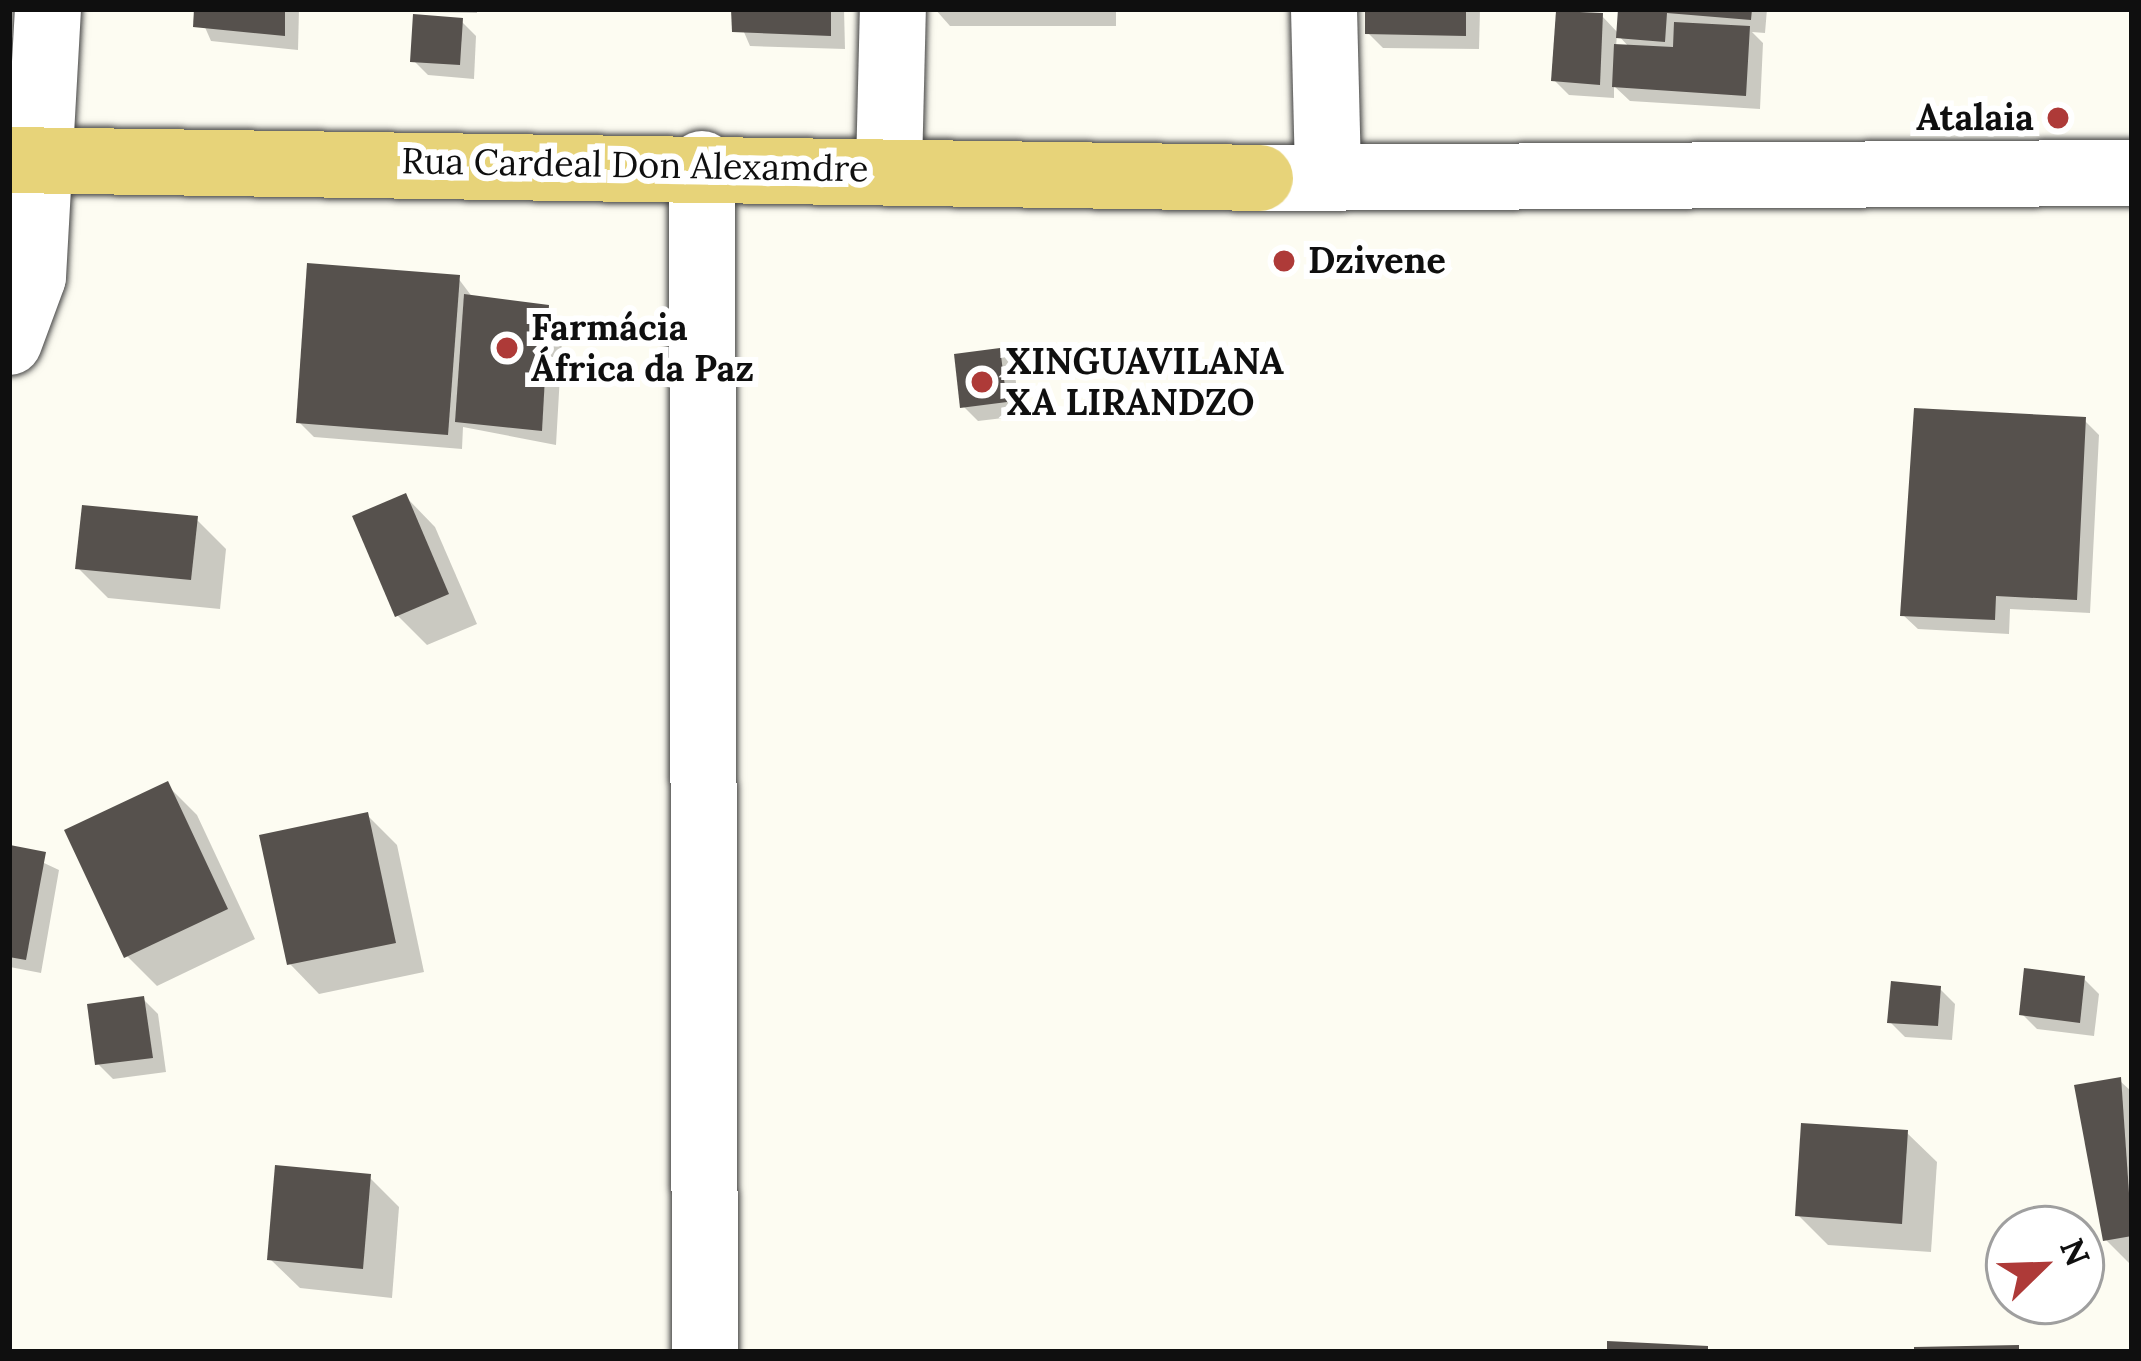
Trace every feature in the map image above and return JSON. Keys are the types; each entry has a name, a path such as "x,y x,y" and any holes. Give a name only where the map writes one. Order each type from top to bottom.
{"main road":[{"name":"Rua Cardeal Don Alexamdre","path":"27,160 702,164 1260,178"}],"street":[{"path":"9,342 33,277 27,160 48,9"},
{"path":"889,168 892,9"},
{"path":"1324,9 1328,174"},
{"path":"702,164 705,1352"},
{"path":"1260,178 1328,174 2132,173"}],"building":[{"path":"194,9 285,9 285,36 193,27"},
{"path":"731,9 831,9 831,36 732,32"},
{"path":"1365,9 1466,9 1466,36 1365,34"},
{"path":"1618,9 1752,9 1751,20 1667,13 1665,42 1616,38"},
{"path":"1556,11 1603,13 1600,85 1551,81"},
{"path":"413,14 463,18 460,65 410,62"},
{"path":"1674,22 1750,26 1746,96 1612,87 1614,44 1673,47"},
{"path":"307,263 460,275 448,435 296,423"},
{"path":"464,294 549,305 542,431 455,422"},
{"path":"1000,348 1007,402 960,408 954,354"},
{"path":"1914,408 2086,417 2077,600 1996,596 1995,620 1900,616"},
{"path":"406,493 449,594 395,617 352,516"},
{"path":"82,505 198,516 191,580 75,569"},
{"path":"168,781 228,909 124,958 64,830"},
{"path":"368,812 396,943 287,965 259,835"},
{"path":"10,845 46,852 26,960 9,957"},
{"path":"2024,968 2085,976 2080,1023 2019,1015"},
{"path":"1891,981 1941,986 1938,1026 1887,1023"},
{"path":"144,996 153,1058 95,1065 87,1004"},
{"path":"2121,1077 2132,1236 2105,1241 2105,1205 2096,1205 2074,1085"},
{"path":"1801,1123 1908,1130 1902,1224 1795,1216"},
{"path":"275,1165 371,1174 363,1269 267,1260"},
{"path":"1607,1341 1708,1346 1708,1352 1607,1352"},
{"path":"2019,1345 2019,1352 1914,1352 1914,1347"}],"place":[{"name":"Atalaia","path":"2058,118"},
{"name":"Dzivene","path":"1284,261"},
{"name":"Farmácia África da Paz","path":"507,348"},
{"name":"XINGUAVILANA XA LIRANDZO","path":"982,382"}]}
